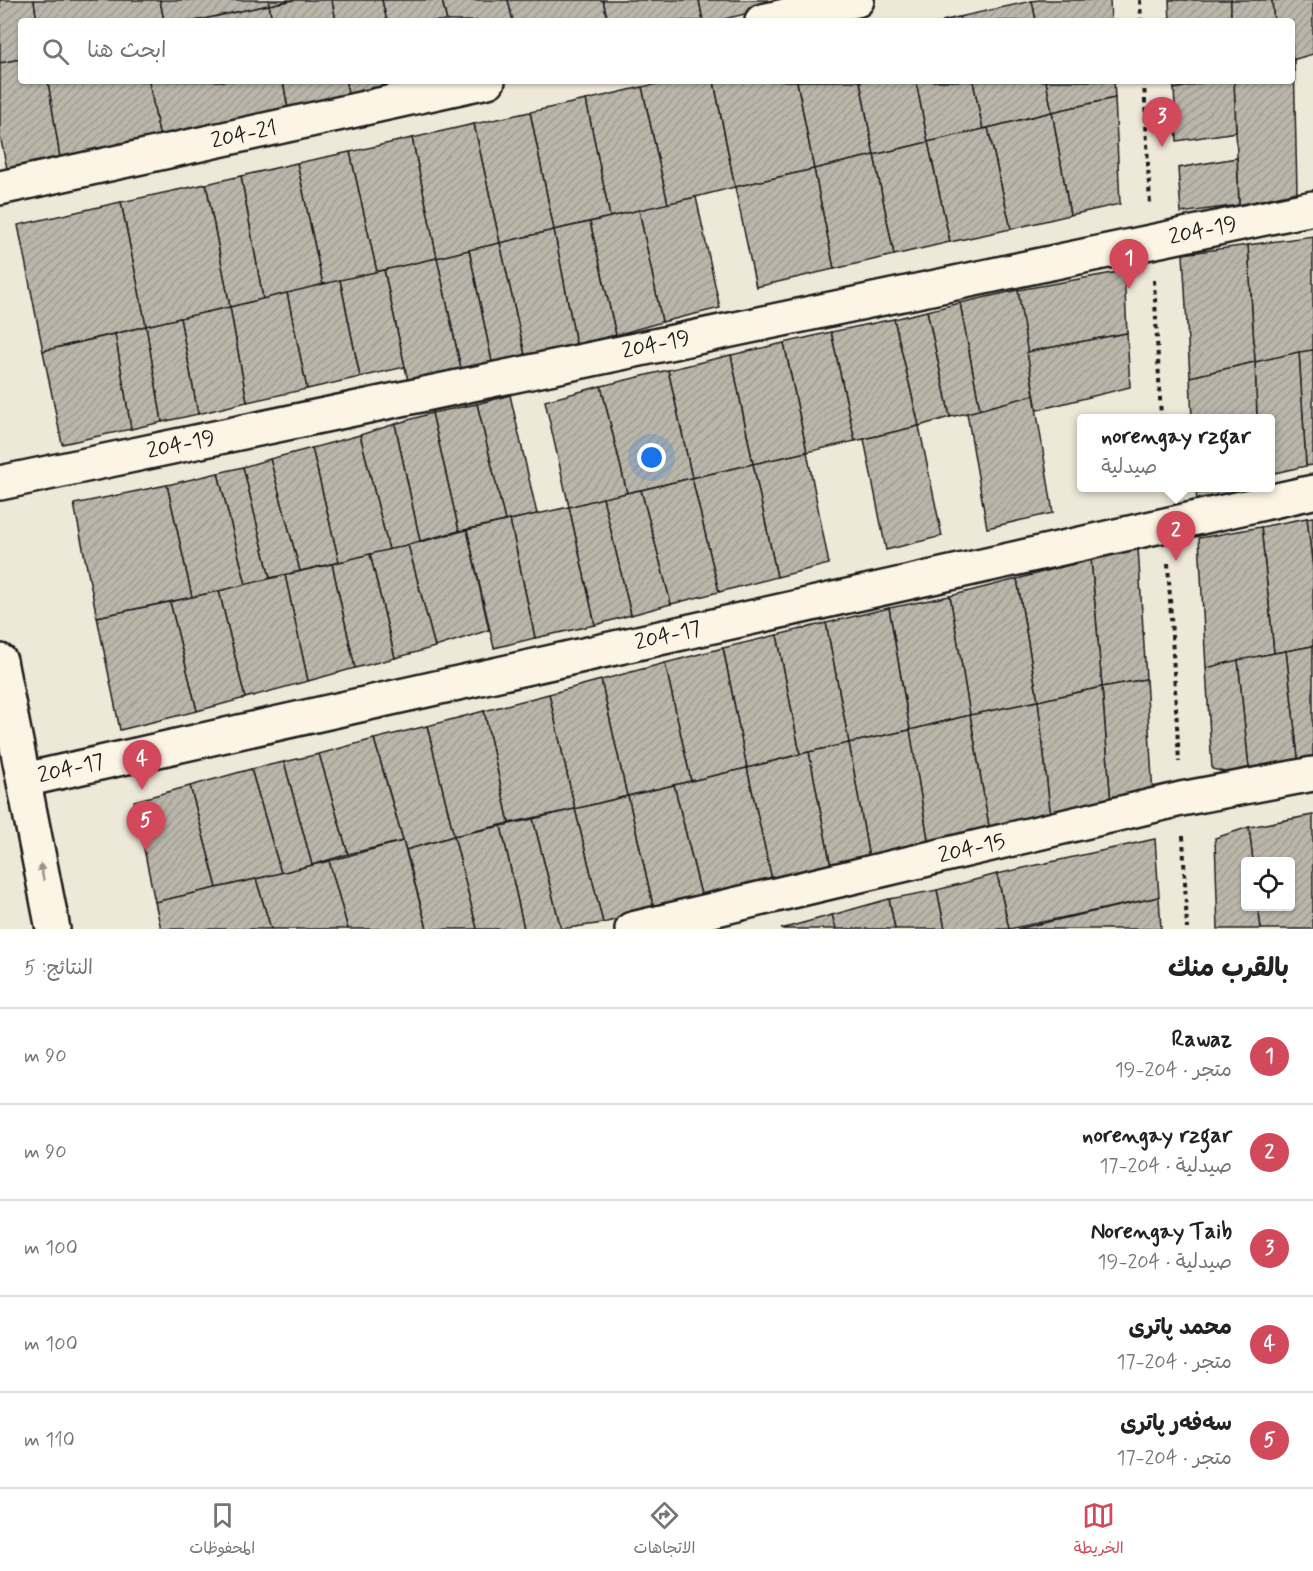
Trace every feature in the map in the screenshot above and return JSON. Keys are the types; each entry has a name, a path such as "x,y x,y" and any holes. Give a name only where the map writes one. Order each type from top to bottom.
{"main road":[{"path":"776,18 857,0"},
{"name":"204-21","path":"0,188 474,84"},
{"name":"204-19","path":"0,483 1313,208"},
{"name":"204-17","path":"24,780 1313,492"},
{"path":"0,661 53,929"},
{"name":"204-15","path":"632,929 1181,799 1313,774"}],"path":[{"path":"1140,0 1141,18"},
{"path":"1144,84 1161,414"},
{"path":"1166,525 1187,929"}],"building":[{"path":"0,0 34,0 37,18 18,18 18,60 0,63"},
{"path":"34,0 160,0 163,18 37,18"},
{"path":"160,0 269,0 269,5 209,18 163,18"},
{"path":"269,0 294,0 269,5"},
{"path":"294,0 332,0 335,18 271,18 269,5"},
{"path":"332,0 382,0 386,18 335,18"},
{"path":"382,0 442,0 446,18 386,18"},
{"path":"442,0 508,0 512,18 446,18"},
{"path":"508,0 603,0 607,18 512,18"},
{"path":"603,0 699,0 702,18 607,18"},
{"path":"699,0 768,0 770,8 728,18 702,18"},
{"path":"1110,0 1111,18 1035,18 1032,1"},
{"path":"1169,0 1231,0 1231,18 1170,18"},
{"path":"1231,0 1272,0 1274,18 1231,18"},
{"path":"1272,0 1313,0 1313,54 1295,59 1295,18 1274,18"},
{"path":"1032,1 1035,18 959,18"},
{"path":"269,5 271,18 209,18"},
{"path":"18,60 18,84 48,84 62,170 9,178 0,136 0,63"},
{"path":"48,84 150,84 162,149 62,170"},
{"path":"150,84 284,84 290,119 162,149"},
{"path":"284,84 346,84 350,106 290,119"},
{"path":"346,84 401,84 403,95 350,106"},
{"path":"656,84 715,84 735,187 668,204 642,87"},
{"path":"715,84 798,84 814,169 735,187"},
{"path":"798,84 861,84 874,155 814,169"},
{"path":"861,84 917,84 928,142 874,155"},
{"path":"917,84 974,84 983,129 928,142"},
{"path":"974,84 1047,84 1052,112 983,129"},
{"path":"1047,84 1114,84 1115,98 1052,112"},
{"path":"1173,84 1196,84 1174,89"},
{"path":"1196,84 1234,84 1236,132 1177,141 1174,89"},
{"path":"1234,84 1295,84 1297,192 1239,205"},
{"path":"642,87 668,204 610,217 586,100"},
{"path":"1115,98 1120,204 1070,215 1052,112"},
{"path":"586,100 610,217 554,230 530,112"},
{"path":"530,112 554,230 500,243 474,124"},
{"path":"1052,112 1070,215 1011,229 988,128"},
{"path":"474,124 500,243 437,258 412,138"},
{"path":"988,128 1011,229 950,242 928,142"},
{"path":"412,138 437,258 377,272 350,152"},
{"path":"928,142 950,242 894,255 874,155"},
{"path":"350,152 377,272 323,285 297,163"},
{"path":"874,155 894,255 834,269 814,169"},
{"path":"1237,158 1239,205 1181,213 1178,168"},
{"path":"297,163 323,285 263,299 241,176"},
{"path":"814,169 834,269 756,287 735,187"},
{"path":"241,176 263,299 230,307 206,184"},
{"path":"206,184 230,307 146,326 121,202"},
{"path":"696,197 720,308 662,322 639,210"},
{"path":"121,202 146,326 43,351 18,225"},
{"path":"639,210 662,322 616,335 590,222"},
{"path":"590,222 616,335 576,344 554,230"},
{"path":"554,230 576,344 525,355 500,243"},
{"path":"1313,236 1313,350 1255,362 1248,245"},
{"path":"500,243 525,355 492,362 469,250"},
{"path":"1248,245 1255,362 1190,377 1183,254"},
{"path":"469,250 492,362 461,369 437,258"},
{"path":"437,258 461,369 408,381 384,270"},
{"path":"384,270 405,367 360,377 340,280"},
{"path":"1124,271 1127,333 1027,352 1018,290"},
{"path":"340,280 360,377 307,389 287,293"},
{"path":"1018,290 1034,395 980,410 960,303"},
{"path":"287,293 307,389 247,402 230,307"},
{"path":"960,303 980,410 950,417 927,311"},
{"path":"230,307 247,402 198,414 180,318"},
{"path":"927,311 950,417 919,426 894,319"},
{"path":"180,318 198,414 162,422 146,326"},
{"path":"894,319 919,426 855,441 831,332"},
{"path":"146,326 162,422 131,429 115,334"},
{"path":"831,332 855,441 807,452 784,343"},
{"path":"1127,333 1130,387 1037,410 1027,352"},
{"path":"115,334 131,429 62,444 43,351"},
{"path":"784,343 807,452 753,464 731,355"},
{"path":"1313,350 1313,465 1306,466 1299,352"},
{"path":"1299,352 1306,466 1275,473 1275,414 1257,414 1255,362"},
{"path":"731,355 753,464 692,478 668,370"},
{"path":"1255,362 1257,414 1192,414 1190,377"},
{"path":"668,370 692,478 627,493 601,386"},
{"path":"601,386 627,493 569,507 545,401"},
{"path":"510,395 537,514 505,521 477,404"},
{"path":"1034,395 1053,513 987,528 967,413"},
{"path":"477,404 505,521 459,531 432,413"},
{"path":"432,413 459,531 420,541 395,424"},
{"path":"395,424 420,541 389,550 360,435"},
{"path":"919,426 942,536 886,550 864,439"},
{"path":"360,435 389,550 339,562 312,448"},
{"path":"312,448 339,562 300,571 270,459"},
{"path":"807,452 829,564 777,577 753,464"},
{"path":"270,459 300,571 270,578 243,467"},
{"path":"753,464 777,577 719,592 692,478"},
{"path":"243,467 270,578 246,585 218,473"},
{"path":"218,473 246,585 192,597 167,485"},
{"path":"692,478 719,592 671,604 641,490"},
{"path":"167,485 192,597 97,617 74,504"},
{"path":"641,490 671,604 631,615 603,498"},
{"path":"1196,492 1245,492 1197,505"},
{"path":"603,498 631,615 595,625 569,507"},
{"path":"569,507 595,625 535,638 510,520"},
{"path":"1313,517 1313,570 1307,518"},
{"path":"1307,518 1313,570 1313,646 1274,653 1261,527"},
{"path":"510,520 535,638 494,648 467,530"},
{"path":"1261,527 1274,653 1206,668 1199,538"},
{"path":"467,530 489,630 435,647 408,545"},
{"path":"408,545 435,647 395,658 370,554"},
{"path":"1138,547 1146,679 1102,687 1091,559"},
{"path":"370,554 395,658 355,668 332,564"},
{"path":"1091,559 1102,687 1038,701 1017,579"},
{"path":"332,564 355,668 308,681 285,575"},
{"path":"285,575 308,681 245,698 219,591"},
{"path":"1017,579 1038,701 970,715 950,596"},
{"path":"219,591 245,698 197,711 170,602"},
{"path":"950,596 970,715 910,730 889,608"},
{"path":"170,602 197,711 120,730 97,617"},
{"path":"889,608 910,730 849,743 826,623"},
{"path":"826,623 849,743 800,754 777,635"},
{"path":"777,635 800,754 747,768 723,648"},
{"path":"1313,646 1313,764 1299,767 1286,651"},
{"path":"723,648 747,768 691,781 665,663"},
{"path":"1286,651 1299,767 1250,778 1238,660"},
{"path":"1238,660 1250,778 1212,769 1206,668"},
{"path":"665,663 691,781 627,796 601,680"},
{"path":"1146,679 1153,796 1111,805 1102,687"},
{"path":"601,680 627,796 575,809 549,694"},
{"path":"1102,687 1111,805 1051,819 1038,701"},
{"path":"549,694 575,809 509,823 484,711"},
{"path":"1038,701 1051,819 990,832 970,715"},
{"path":"484,711 509,823 454,836 427,726"},
{"path":"970,715 990,832 929,846 910,730"},
{"path":"427,726 454,836 406,850 374,739"},
{"path":"910,730 929,846 869,859 849,743"},
{"path":"374,739 403,841 348,854 319,754"},
{"path":"849,743 869,859 831,867 809,752"},
{"path":"809,752 831,867 772,880 747,768"},
{"path":"319,754 348,854 312,865 284,762"},
{"path":"284,762 312,865 281,873 251,769"},
{"path":"747,768 772,880 702,899 674,785"},
{"path":"251,769 281,873 217,888 190,786"},
{"path":"674,785 702,899 654,910 628,796"},
{"path":"190,786 217,888 155,902 134,801"},
{"path":"628,796 654,910 603,923 575,809"},
{"path":"575,809 603,923 561,929 533,819"},
{"path":"1313,815 1313,929 1261,929 1259,911 1295,911 1295,857 1253,857 1249,827"},
{"path":"533,819 561,929 524,929 501,826"},
{"path":"501,826 524,929 477,929 454,836"},
{"path":"1249,827 1253,857 1241,857 1241,911 1259,911 1261,929 1218,929 1215,838"},
{"path":"454,836 477,929 427,929 406,850"},
{"path":"1155,839 1159,897 1009,929 997,874"},
{"path":"403,841 427,929 348,929 329,861"},
{"path":"329,861 348,929 271,929 256,879"},
{"path":"997,874 1009,929 945,929 937,890"},
{"path":"256,879 271,929 161,929 155,902"},
{"path":"937,890 945,929 895,929 889,899"},
{"path":"1159,897 1161,929 1017,929"},
{"path":"889,899 895,929 836,929 832,915"},
{"path":"832,915 836,929 781,929"}],"place":[{"name":"Norengay Taib","path":"1162,147"},
{"name":"Rawaz","path":"1129,289"},
{"name":"norengay rzgar","path":"1176,561"},
{"name":"محمد پاتری","path":"142,790"},
{"name":"سەفەر پاتری","path":"146,851"}]}
